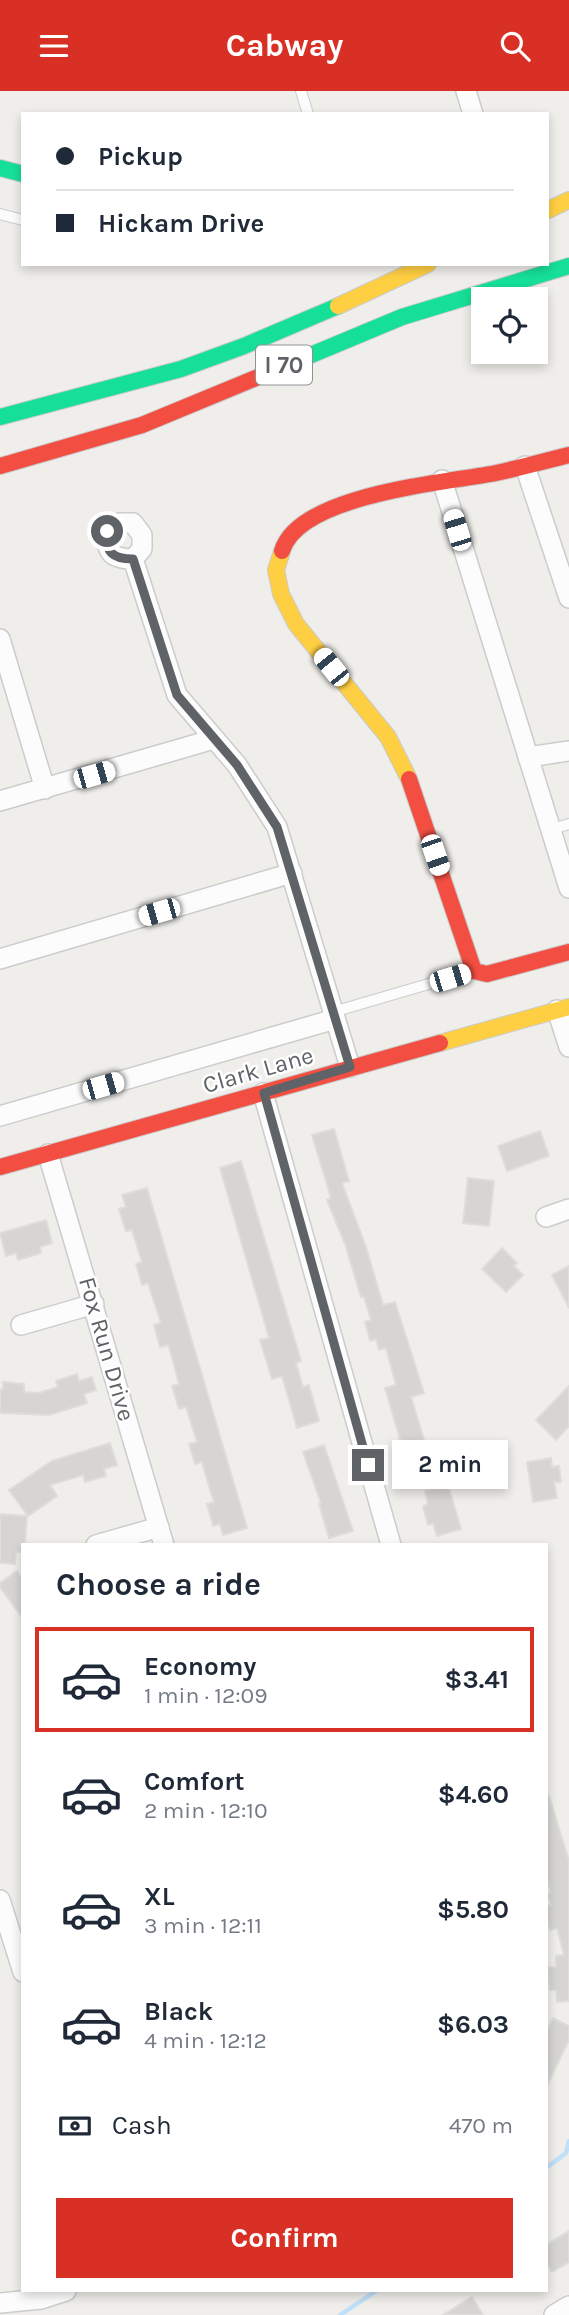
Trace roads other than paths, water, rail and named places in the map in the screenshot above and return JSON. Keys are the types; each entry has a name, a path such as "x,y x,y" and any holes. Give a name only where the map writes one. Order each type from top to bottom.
{"main road":[{"path":"0,168 21,173"},
{"path":"549,209 569,200"},
{"name":"I 70","path":"0,417 180,369 232,351 424,266"},
{"name":"I 70","path":"0,466 79,445 161,418 400,317 481,290 569,266"},
{"path":"569,455 494,473 442,479 334,506 298,526 283,547 276,571 281,594 296,624 388,737 410,782 474,971 488,974 569,952"},
{"name":"Clark Lane","path":"0,1167 563,1008"}],"street":[{"path":"466,91 472,112"},
{"path":"525,465 569,598"},
{"path":"442,479 528,757 560,826 569,888"},
{"path":"133,559 177,695 237,765 277,827 350,1067"},
{"path":"0,639 46,789"},
{"path":"0,801 214,739"},
{"path":"528,757 569,751"},
{"path":"0,959 292,873"},
{"path":"563,1008 569,1047"},
{"path":"0,1116 334,1015"},
{"path":"264,1093 390,1543"},
{"name":"Fox Run Drive","path":"48,1154 161,1536"},
{"path":"546,1217 569,1209"},
{"path":"20,1325 94,1304"},
{"path":"110,1543 161,1536"},
{"path":"0,1900 21,1966"},
{"path":"0,2303 41,2299 63,2292"},
{"path":"554,2315 569,2306"}],"lane":[{"path":"301,91 307,112"},
{"path":"0,215 21,220"},
{"path":"334,1015 474,971"}],"waterway":[{"path":"548,2166 566,2153 569,2141"},
{"path":"340,2315 374,2292"}]}
